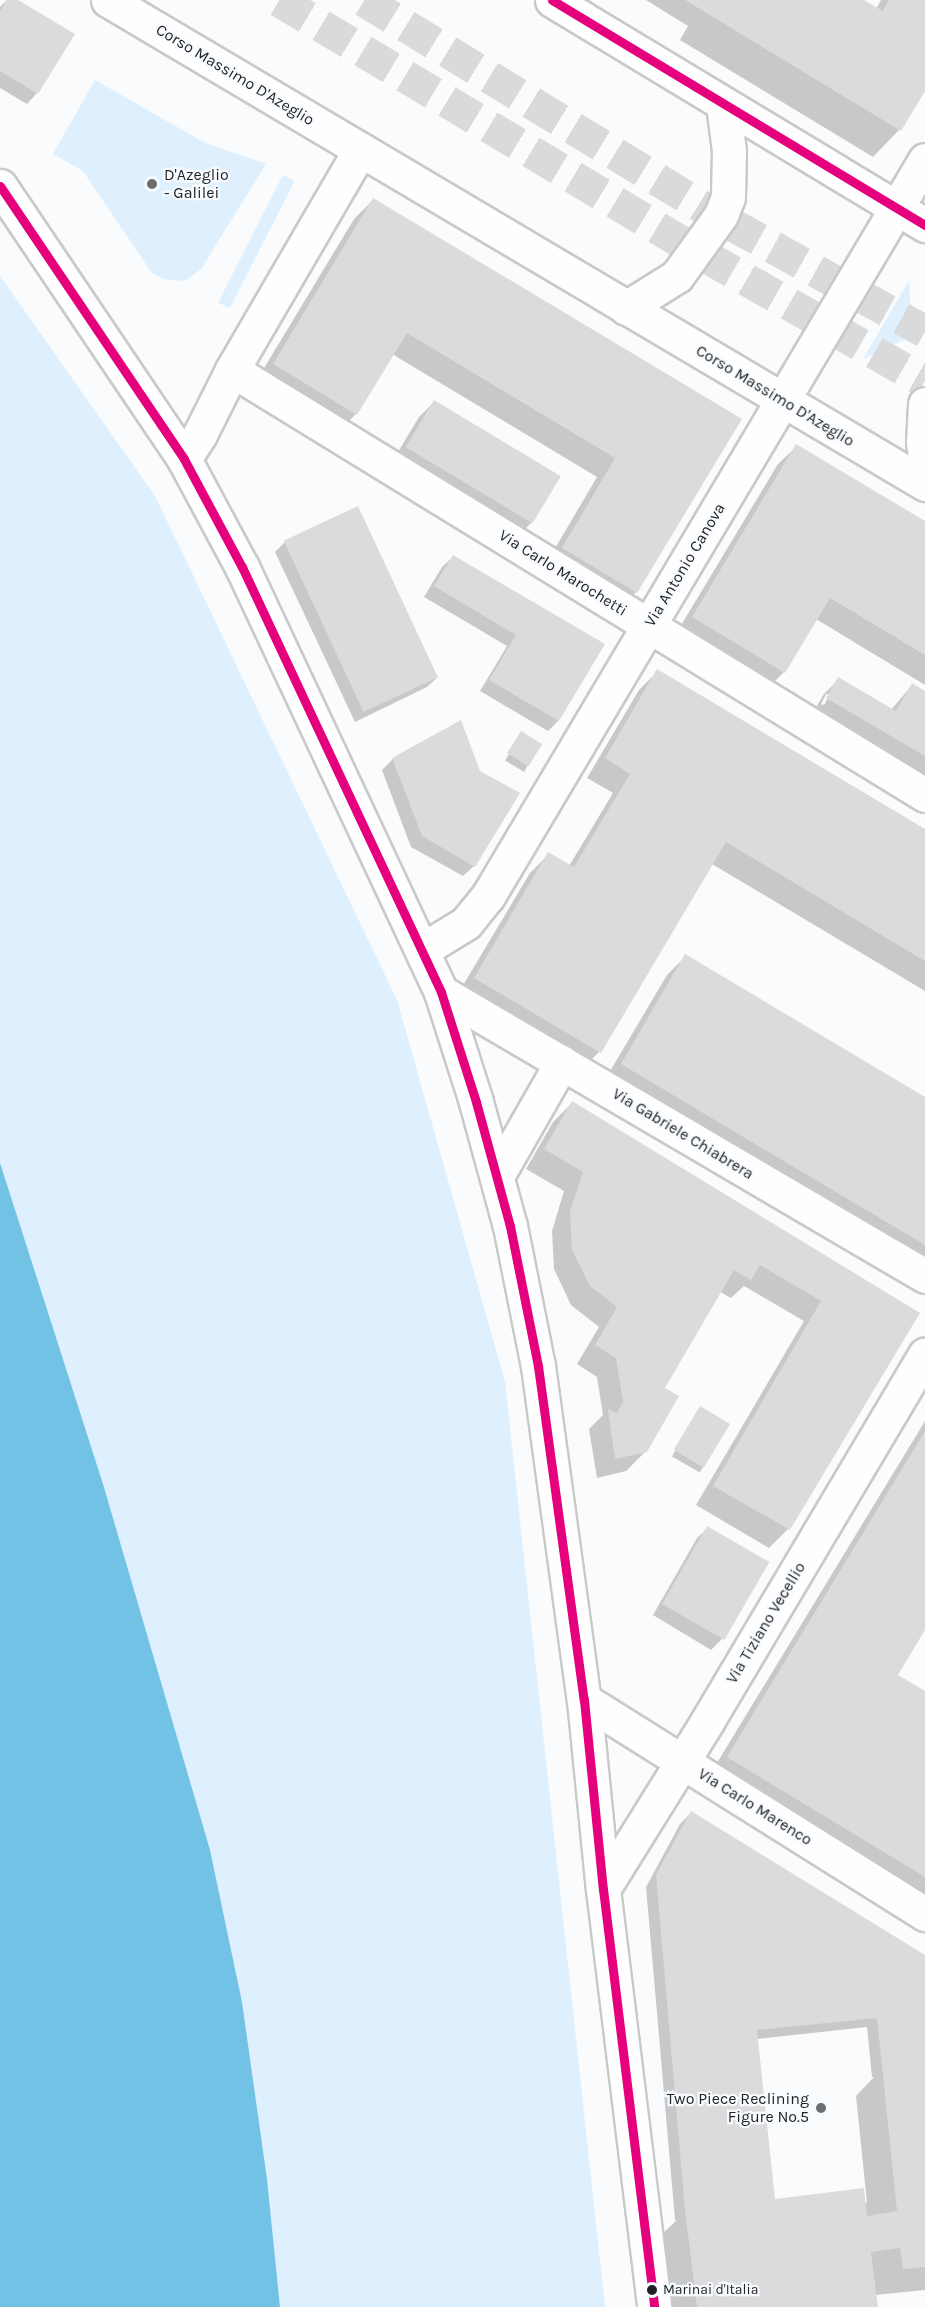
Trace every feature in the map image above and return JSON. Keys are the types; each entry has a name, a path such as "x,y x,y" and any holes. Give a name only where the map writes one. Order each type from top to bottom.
{"street":[{"name":"Corso Massimo D'Azeglio","path":"108,0 925,484"},
{"path":"552,0 925,225"},
{"path":"626,308 677,276 721,215 728,197 729,151 723,104"},
{"path":"184,459 200,434 232,370 360,150"},
{"name":"Via Antonio Canova","path":"422,950 466,923 488,896 925,160"},
{"path":"0,186 184,459 242,567 441,992 510,1226 538,1366 584,1700 603,1889 654,2307"},
{"name":"Via Carlo Marochetti","path":"232,370 925,795"},
{"path":"925,404 923,442 925,456"},
{"name":"Via Gabriele Chiabrera","path":"441,992 925,1276"},
{"path":"497,1176 562,1062"},
{"name":"Via Tiziano Vecellio","path":"603,1889 683,1762 925,1355"},
{"name":"Via Carlo Marenco","path":"584,1700 925,1914"}],"shaded area":[{"path":"95,80 205,143 266,164 201,269 185,281 163,279 152,273 83,171 53,154"},
{"path":"283,175 295,181 230,308 218,302"},
{"path":"0,276 155,496 397,1000 505,1382 605,2307 280,2307 267,2179 242,2002 210,1850 0,1174"},
{"path":"909,281 912,336 863,359"}],"water":[{"path":"0,1163 103,1484 210,1850 242,2002 267,2179 280,2307 0,2307"}],"building":[{"path":"7,0 18,0 75,34 38,94 0,71 0,11"},
{"path":"685,0 864,0 883,11 889,0 925,0 925,91 901,131"},
{"path":"373,198 742,419 637,593 562,548 615,458 407,333 357,415 273,364"},
{"path":"434,400 561,476 533,523 406,447"},
{"path":"796,444 925,521 925,655 830,598 785,673 692,617"},
{"path":"358,506 438,677 364,712 284,541"},
{"path":"453,555 605,644 559,721 489,680 516,635 434,586"},
{"path":"657,669 925,829 925,961 726,842 601,1053 474,978 548,852 574,867 630,774 605,758"},
{"path":"838,677 896,711 912,683 925,691 925,756 826,698"},
{"path":"461,720 480,771 520,793 475,867 422,836 392,758"},
{"path":"521,731 542,744 528,766 507,753"},
{"path":"685,954 925,1097 925,1245 621,1064"},
{"path":"572,1101 920,1313 790,1530 713,1486 821,1301 760,1265 751,1280 734,1270 665,1388 679,1396 647,1452 615,1459 608,1409 617,1413 623,1402 616,1358 595,1345 617,1307 590,1286 572,1250 570,1211 583,1172 544,1149"},
{"path":"700,1406 730,1424 704,1468 674,1450"},
{"path":"925,1431 925,1630 898,1675 925,1691 925,1877 727,1757"},
{"path":"707,1526 769,1562 724,1640 662,1604"},
{"path":"691,1811 925,1955 925,2267 903,2269 900,2248 871,2252 878,2307 697,2307 685,2210 656,1875","holes":["877,2018 897,2211 867,2216 864,2188 775,2199 757,2030"]}],"tunnel":[{"path":"279,0 704,255 925,381"},
{"path":"364,0 730,223 925,331"}],"transit line":[{"path":"552,0 925,225"},
{"path":"0,186 184,459 242,567 441,992 476,1102 510,1226 538,1366 584,1700 603,1889 654,2307"}],"place":[{"name":"D'Azeglio - Galilei","path":"152,184"},
{"name":"Two Piece Reclining Figure No.5","path":"821,2108"},
{"name":"Marinai d'Italia","path":"652,2290"}]}
